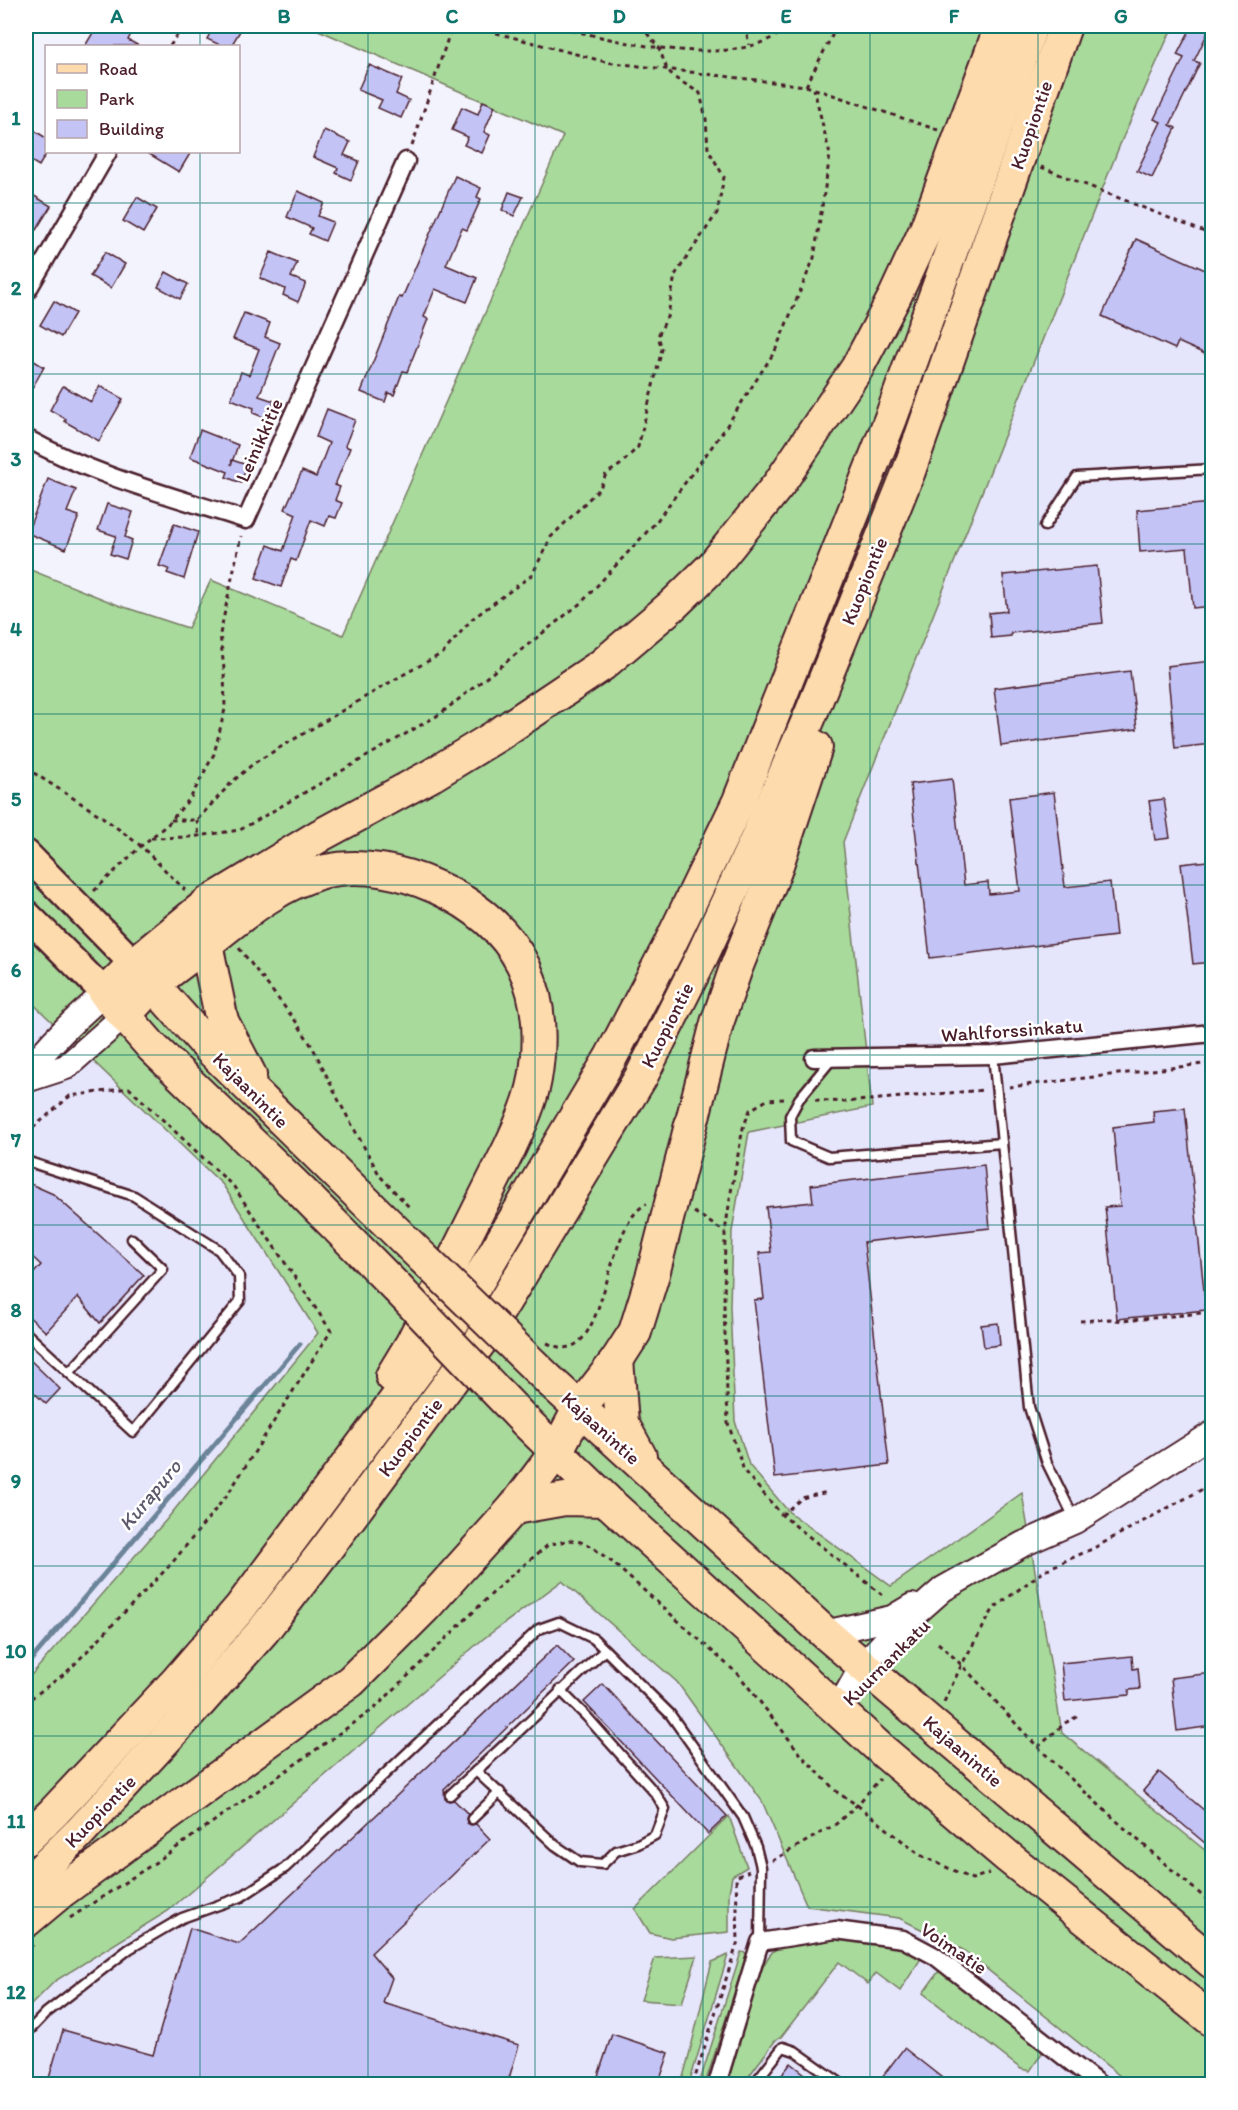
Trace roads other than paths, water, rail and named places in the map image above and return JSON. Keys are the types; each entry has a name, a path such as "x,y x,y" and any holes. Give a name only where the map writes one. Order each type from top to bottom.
{"highway":[{"path":"115,1004 207,904 321,835 432,775 496,736 602,665 674,604 712,567 779,484 862,358 895,296 926,229 1001,26"},
{"name":"Kuopiontie","path":"26,1839 177,1681 240,1608 453,1323 611,1057 669,946 739,801 795,664 891,418 1031,26"},
{"name":"Kuopiontie","path":"26,1885 139,1770 262,1631 480,1342 641,1077 701,958 757,838 806,726 909,471 1065,26"},
{"path":"33,1930 71,1884 252,1755 351,1681 425,1606 514,1508 556,1452 579,1409 617,1360 635,1332 653,1274 717,1023 775,870 909,471"},
{"path":"144,975 220,943 240,915 291,885 327,871 361,867 417,878 466,902 487,918 504,934 517,953 537,1006 539,1042 535,1080 525,1114 510,1147 412,1343 288,1542"},
{"path":"220,943 222,1021 265,1104"},
{"name":"Kajaanintie","path":"144,975 212,1051 265,1104 579,1409 825,1634 1212,1962"},
{"name":"Kajaanintie","path":"115,1004 152,1047 302,1191 525,1421 606,1500 837,1711 1008,1857 1212,2020"},
{"path":"617,1360 622,1423 650,1472"},
{"path":"514,1508 565,1499 606,1500"}],"main road":[{"name":"Kajaanintie","path":"26,854 144,975"},
{"name":"Kajaanintie","path":"26,914 115,1004"}],"street":[{"path":"26,293 107,153"},
{"name":"Leinikkitie","path":"26,438 130,483 246,520 406,161"},
{"path":"26,1074 41,1053 68,1025 115,1004"},
{"path":"26,1080 66,1067 115,1004"},
{"name":"Wahlforssinkatu","path":"814,1058 993,1055 1212,1033"},
{"name":"Kuurnankatu","path":"837,1711 869,1671 891,1635 943,1589 1023,1544 1075,1521 1212,1434"},
{"name":"Kuurnankatu","path":"869,1671 995,1561"},
{"path":"825,1634 892,1618 943,1589"},
{"name":"Voimatie","path":"760,1942 837,1930 903,1939 935,1956 1099,2085"},
{"path":"717,2085 760,1942"}],"lane":[{"path":"1046,526 1077,477 1212,469"},
{"path":"993,1055 1029,1407 1047,1462 1075,1521"},
{"path":"832,1058 799,1099 790,1116 791,1141 829,1157 1002,1143"},
{"path":"26,1161 134,1196 219,1250 239,1276 240,1301 133,1432 26,1333"},
{"path":"69,1373 163,1269 132,1239"},
{"path":"26,2034 46,2013 129,1949 182,1918 241,1897 285,1868 539,1629 559,1622 594,1639 670,1714 743,1816 756,1847 761,1867 760,1942"},
{"path":"450,1795 605,1650"},
{"path":"476,1771 555,1845 580,1862 603,1864 616,1851 638,1844 655,1835 665,1809 656,1794 560,1690"},
{"path":"472,1819 500,1792"},
{"path":"754,2085 783,2047 795,2051 839,2082"}],"waterway":[{"name":"Kurapuro","path":"26,1666 300,1344"}]}
